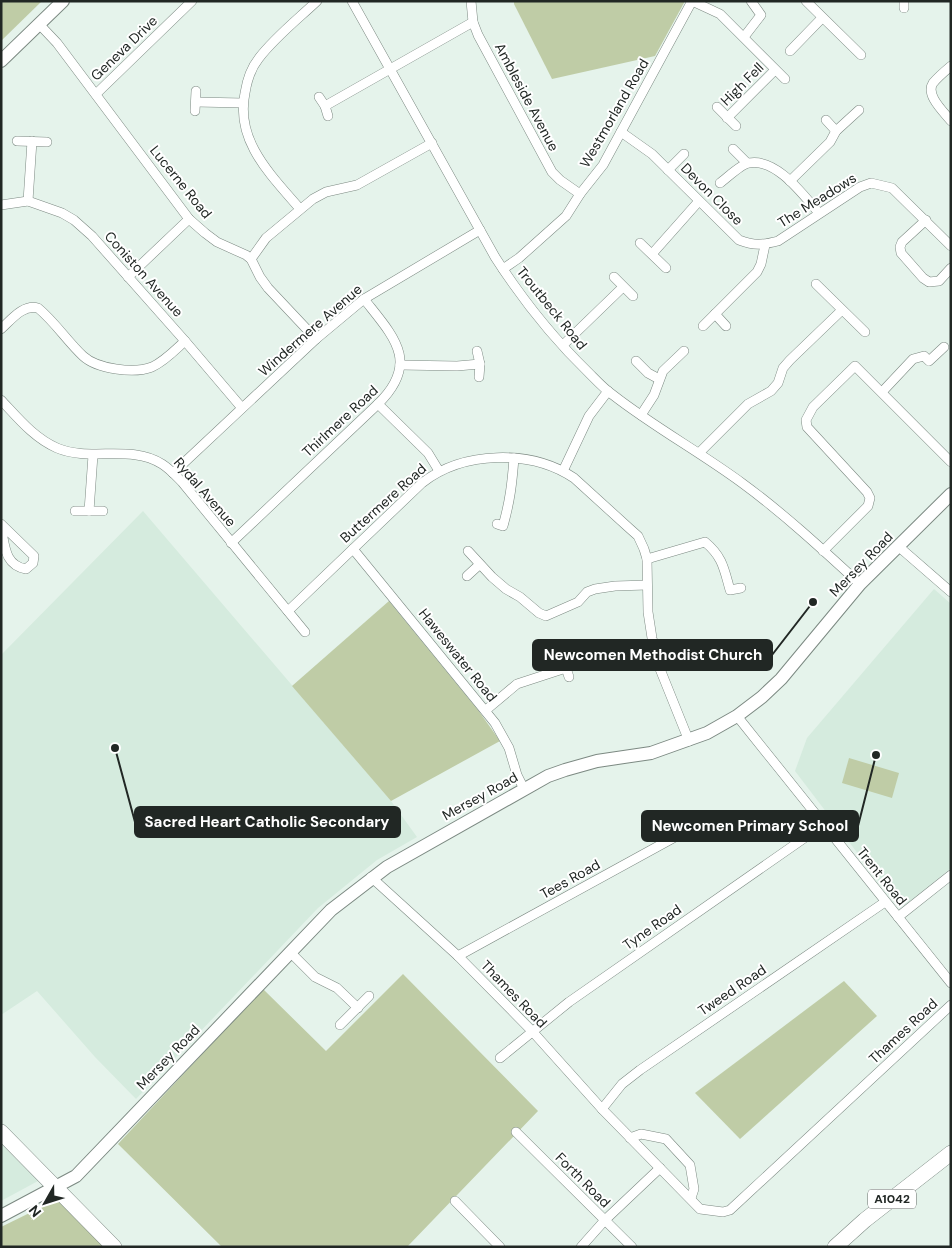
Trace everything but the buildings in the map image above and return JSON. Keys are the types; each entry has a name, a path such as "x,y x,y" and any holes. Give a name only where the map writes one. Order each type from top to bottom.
{"main road":[{"path":"1,1132 114,1247"},
{"name":"A1042","path":"835,1247 951,1153"}],"street":[{"path":"1,61 62,1"},
{"name":"Geneva Drive","path":"96,94 192,1"},
{"path":"300,209 266,169 252,148 247,136 243,103 247,82 259,58 317,1"},
{"name":"Troutbeck Road","path":"352,1 502,269 517,291 563,346 608,391 640,415 700,452 744,484 823,550 860,584"},
{"name":"Ambleside Avenue","path":"471,1 473,22 478,35 552,172 580,194"},
{"path":"692,1 720,14 785,79"},
{"name":"Westmorland Road","path":"502,269 517,260 566,216 580,194 603,165 692,1"},
{"path":"744,37 761,15 751,1"},
{"path":"806,1 860,55"},
{"path":"790,51 822,18"},
{"path":"325,106 473,22"},
{"name":"Lucerne Road","path":"39,24 57,43 189,219 217,242 251,259"},
{"path":"951,66 932,84 931,89 935,100 951,121"},
{"name":"High Fell","path":"727,118 775,70"},
{"path":"196,91 196,106 243,103"},
{"path":"319,97 325,106 328,116"},
{"name":"High Fell","path":"717,107 736,126"},
{"path":"790,182 830,142 836,131 859,110"},
{"path":"826,120 836,131"},
{"name":"Devon Close","path":"621,132 652,154 739,240 752,245 765,245"},
{"path":"17,141 47,142"},
{"path":"28,201 32,141"},
{"path":"316,339 268,288 251,259 266,238 313,199 326,192 357,185 374,177 432,143"},
{"path":"732,149 747,163"},
{"name":"Devon Close","path":"668,170 684,154"},
{"path":"720,183 747,163 761,163 782,174 819,213"},
{"name":"The Meadows","path":"765,245 778,241 860,187 871,183 892,188 926,220 947,235 951,246"},
{"name":"Coniston Avenue","path":"1,206 28,201 62,213 74,220 92,236 242,408"},
{"path":"652,254 700,201"},
{"path":"128,277 189,219"},
{"path":"926,220 902,242 900,253 929,282 939,281 951,268"},
{"name":"Windermere Avenue","path":"173,473 316,339 364,299 480,230"},
{"path":"640,243 666,268"},
{"path":"703,326 757,272 761,264 765,245"},
{"path":"614,277 633,296"},
{"path":"816,284 865,332"},
{"path":"563,346 624,287"},
{"name":"Thirlmere Road","path":"231,543 389,394 394,386 399,375 400,365 395,340 364,299"},
{"path":"1,329 26,309 38,308 84,357 94,364 104,367 139,370 159,363 185,341"},
{"path":"700,452 748,404 772,391 778,383 786,364 842,310"},
{"path":"715,314 726,326"},
{"path":"882,392 914,360 924,356 929,361 944,347"},
{"path":"640,415 654,395 663,371 684,351"},
{"path":"477,352 480,364 479,377"},
{"path":"636,361 648,373 659,379"},
{"path":"400,365 456,366 480,364"},
{"path":"823,550 868,506 870,498 807,427 806,420 813,407 855,366 951,462"},
{"path":"563,471 589,416 608,391"},
{"name":"Rydal Avenue","path":"1,400 25,427 40,439 57,448 93,455 136,455 151,458 163,464 173,473 306,632"},
{"path":"378,404 428,453 439,471"},
{"path":"89,511 93,455"},
{"name":"Buttermere Road","path":"288,611 422,483 439,471 480,460 496,458 535,461 563,471 574,478 638,536 648,559 647,585 652,638 660,669 689,741"},
{"path":"497,524 503,526 509,506 512,494 514,458"},
{"name":"Mersey Road","path":"1,1216 76,1176 331,910 372,877 425,844 524,788 564,770 597,761 651,753 689,741 737,716 781,678 860,584 951,494"},
{"path":"75,511 104,511"},
{"path":"1,525 34,556 33,563 26,569 18,567 7,556 1,525"},
{"path":"648,559 705,542 717,552 730,590 741,588"},
{"path":"898,546 951,592"},
{"name":"Haweswater Road","path":"353,548 486,710 509,748 517,776 524,788"},
{"path":"468,552 506,589 520,596 539,613 546,616 578,602 587,592 595,589 647,585"},
{"path":"467,576 480,565"},
{"path":"486,710 517,684 567,673 562,659"},
{"name":"Trent Road","path":"737,716 951,983"},
{"name":"Tyne Road","path":"500,1058 569,1002 823,825"},
{"name":"Tees Road","path":"458,956 695,826"},
{"path":"898,917 951,875"},
{"name":"Thames Road","path":"372,877 458,956 532,1031 602,1109 700,1209 723,1212 730,1210 951,1005"},
{"name":"Tweed Road","path":"602,1109 622,1084 640,1070 885,902"},
{"path":"290,952 315,976 337,988 358,1008"},
{"path":"340,1025 369,996"},
{"name":"Forth Road","path":"516,1132 632,1247"},
{"path":"630,1138 641,1134 666,1140 690,1165 694,1189 691,1198"},
{"path":"580,1247 604,1220 660,1168"},
{"path":"454,1201 500,1247"}],"shaded area":[{"path":"143,511 391,801 417,837 377,860 318,908 136,1099 95,1057 37,991 1,1015 1,655"},
{"path":"934,589 951,604 951,868 905,905 894,901 795,771 807,738"},
{"path":"1,1144 38,1181 1,1201"}],"green space":[{"path":"1,1 42,1 1,41"},
{"path":"514,1 685,1 655,56 552,79"},
{"path":"389,601 478,710 500,741 391,801 292,686"},
{"path":"849,758 899,773 892,798 842,783"},
{"path":"403,974 538,1111 407,1247 222,1247 118,1144 263,989 326,1051"},
{"path":"844,981 877,1016 740,1139 695,1093"},
{"path":"58,1199 105,1247 1,1247 1,1227"}],"place":[{"name":"Newcomen Methodist Church","path":"813,602"},
{"name":"Sacred Heart Catholic Secondary","path":"115,748"},
{"name":"Newcomen Primary School","path":"876,755"}]}
